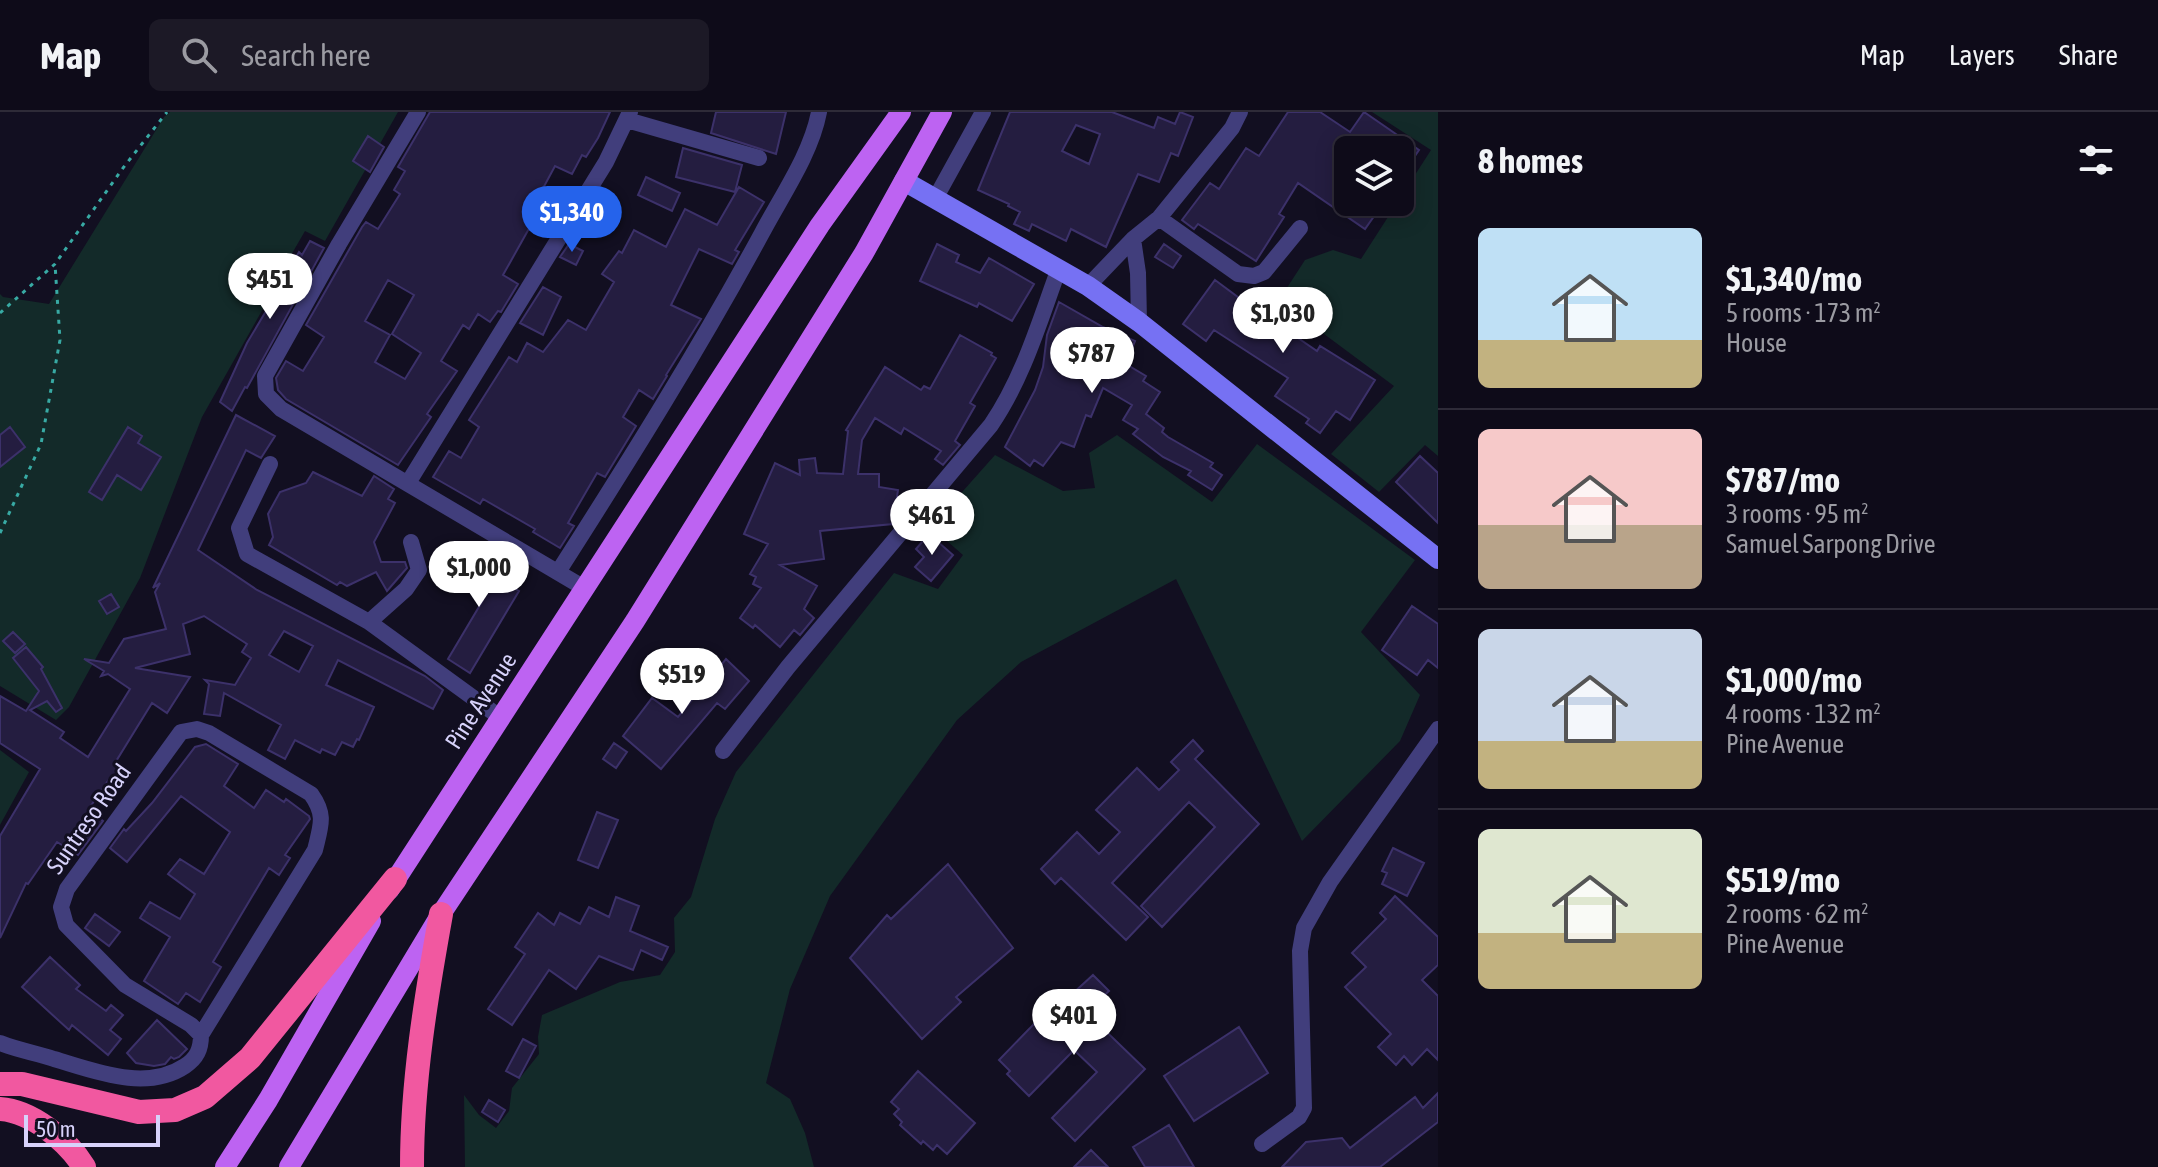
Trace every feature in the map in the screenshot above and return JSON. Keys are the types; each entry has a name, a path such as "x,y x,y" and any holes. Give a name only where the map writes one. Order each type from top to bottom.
{"highway":[{"path":"0,1084 22,1084 139,1112 175,1110 205,1097 250,1058 395,879"},
{"path":"412,1167 412,1131 427,991 441,914"},
{"path":"0,1109 45,1127 73,1149 84,1167"}],"main road":[{"name":"Pine Avenue","path":"225,1167 268,1100 395,879 820,225 901,112"},
{"path":"289,1167 441,914 635,621 864,253 942,112"}],"street":[{"path":"418,112 265,376 266,394 281,409 586,589"},
{"path":"558,572 656,420 739,277 798,165 819,112"},
{"path":"935,199 983,112"},
{"path":"1088,286 1133,239 1159,218 1232,128 1240,112"},
{"path":"408,483 606,162 628,116 759,158"},
{"path":"904,181 1088,286 1139,322 1438,559"},
{"path":"1159,218 1238,274 1254,276 1264,272 1300,228"},
{"path":"1133,239 1138,273 1139,322"},
{"path":"723,751 818,630 991,425 1018,376 1058,271"},
{"path":"270,464 239,528 247,554 369,622 501,718"},
{"path":"369,622 406,589 419,570 411,542"},
{"name":"Suntreso Road","path":"188,729 209,733 311,794 320,807 322,821 315,850 201,1035 191,1025 125,985 66,925 61,907 67,889 181,732 188,729"},
{"path":"1262,1144 1299,1117 1304,1108 1300,951 1304,928 1330,882 1438,729"},
{"path":"0,1043 103,1073 144,1079 171,1076 193,1061 201,1047 201,1035"}],"path":[{"path":"0,313 55,264 167,112"},
{"path":"0,533 41,444 60,340 55,264"}],"green space":[{"path":"170,112 398,112 325,241 305,231 275,283 258,275 247,296 264,307 202,417 140,578 69,707 56,720 0,686 0,294 49,304 164,117"},
{"path":"1372,112 1438,112 1438,456 1425,445 1379,492 1331,454 1394,386 1320,331 1281,297 1305,260 1333,250 1361,259 1389,216 1414,216 1414,176 1431,150 1414,136"},
{"path":"1117,435 1212,502 1257,444 1415,560 1361,632 1420,695 1400,741 1302,841 1176,579 1021,662 957,720 830,896 790,989 766,1083 790,1099 805,1133 814,1167 465,1167 464,1095 479,1115 496,1128 509,1111 512,1088 539,1054 542,1015 620,982 660,975 675,952 674,918 691,897 715,819 736,772 894,573 938,589 963,555 931,527 995,455 1063,491 1095,488 1089,453"},
{"path":"0,750 29,772 0,825"}],"building":[{"path":"430,112 610,112 598,138 586,157 582,155 572,174 555,166 534,205 540,209 503,275 518,284 501,312 498,311 490,322 478,314 469,329 463,325 441,361 457,371 427,414 431,417 398,465 286,399 278,390 276,378 286,361 303,371 324,337 306,325 362,227 366,222 378,229 400,194 394,190 405,171 398,167","holes":["388,280 414,295 392,334 421,353 405,379 375,362 390,335 365,321"]},
{"path":"716,112 786,112 776,154 711,133"},
{"path":"1010,112 1112,112 1154,128 1158,117 1175,124 1180,112 1193,117 1178,156 1171,153 1159,182 1138,174 1106,247 1071,229 1066,241 1032,224 1029,231 1014,224 1020,212 978,190","holes":["1076,125 1100,134 1089,164 1062,151"]},
{"path":"1288,112 1320,112 1350,132 1364,112 1399,136 1334,136 1334,208 1298,183 1279,214 1284,217 1256,261 1198,224 1194,229 1182,220 1210,183 1219,189 1246,148 1259,156"},
{"path":"368,136 384,147 370,172 353,161"},
{"path":"683,148 742,165 735,192 676,177"},
{"path":"646,177 680,193 672,211 638,195"},
{"path":"739,187 764,202 735,250 739,252 732,264 699,249 671,305 701,319 653,399 639,390 623,417 636,426 605,477 597,473 568,523 574,526 560,548 533,532 535,529 483,499 480,504 433,477 449,451 461,458 479,427 469,420 509,357 517,362 527,343 543,352 568,320 586,330 614,282 602,274 619,251 622,253 634,230 666,247 685,209 717,225"},
{"path":"1346,216 1374,216 1365,229"},
{"path":"310,241 324,248 232,411 220,402 247,343 269,306 251,293 259,280 275,290 299,252 302,255"},
{"path":"569,244 583,251 576,265 560,257"},
{"path":"937,244 959,255 956,262 980,273 989,258 1034,284 1012,321 979,303 977,307 920,281"},
{"path":"1164,244 1181,256 1173,268 1155,257"},
{"path":"1215,280 1242,300 1249,291 1288,318 1282,327 1317,351 1320,346 1375,380 1350,420 1336,411 1320,433 1306,423 1309,419 1275,396 1288,378 1214,330 1206,341 1183,324"},
{"path":"543,287 561,297 543,335 520,323"},
{"path":"1059,302 1135,341 1126,364 1146,376 1143,381 1160,392 1146,414 1164,428 1162,432 1168,437 1213,463 1210,467 1222,475 1212,490 1188,475 1191,471 1163,457 1133,434 1138,429 1123,420 1132,405 1103,388 1091,417 1086,415 1074,447 1061,442 1043,466 1034,460 1030,466 1005,447 1035,390 1043,367 1047,335"},
{"path":"960,335 996,358 970,403 975,406 955,441 960,445 943,465 935,459 941,451 904,428 901,434 875,418 862,440 858,474 879,474 879,487 898,490 893,524 820,531 824,559 780,565 817,586 804,609 814,618 800,635 794,630 780,647 755,625 753,628 740,618 761,588 753,584 756,577 750,574 768,544 744,534 775,463 800,475 799,460 815,458 817,473 843,474 846,430 885,367 921,390 924,386 930,389"},
{"path":"236,415 275,436 261,458 246,450 198,550 257,590 425,676 443,690 433,709 338,660 326,685 374,707 359,740 353,747 342,742 335,755 322,749 320,753 295,740 285,759 268,750 281,725 224,693 220,716 204,714 209,684 205,680 235,685 251,658 242,652 247,644 204,616 183,624 190,654 135,668 190,677 167,713 152,703 115,763 129,771 120,785 110,778 88,810 103,821 78,855 57,842 26,883 0,938 0,836 40,769 0,743 0,696 26,711 39,691 13,658 26,647 43,667 41,669 62,708 56,712 47,701 30,710 64,732 60,738 88,757 130,689 108,674 101,676 104,671 84,659 109,663 124,639 166,629 155,592 160,583 153,588","holes":["284,631 313,646 299,672 269,655"]},
{"path":"10,427 25,447 0,467 0,435"},
{"path":"128,427 142,436 138,443 161,457 141,490 117,475 102,500 89,492"},
{"path":"1420,456 1438,473 1438,523 1396,482"},
{"path":"313,472 362,496 374,476 394,489 388,499 395,503 374,542 381,562 405,562 407,568 387,591 376,572 347,586 340,582 337,585 269,545 273,537 268,514 280,492 306,483"},
{"path":"929,534 953,555 931,581 915,567 924,557 916,549"},
{"path":"458,554 519,591 470,673 448,659 483,600 444,577"},
{"path":"111,594 119,607 107,614 99,601"},
{"path":"1412,606 1438,624 1438,668 1428,660 1417,675 1382,650"},
{"path":"13,632 25,644 15,653 3,641"},
{"path":"726,659 749,681 725,709 717,703 661,769 623,736 652,698 678,717"},
{"path":"1193,740 1203,751 1195,759 1259,824 1162,927 1141,906 1215,827 1189,802 1112,883 1148,917 1126,940 1061,878 1055,884 1041,869 1077,832 1099,854 1120,832 1096,810 1137,768 1159,790 1179,770 1171,762"},
{"path":"614,743 627,752 616,768 603,759"},
{"path":"206,744 238,764 224,786 254,808 266,790 284,802 286,799 310,819 285,855 290,858 279,875 269,868 213,962 221,967 200,1002 186,993 178,1004 144,981 170,937 140,918 150,902 180,919 195,894 168,874 180,859 204,874 230,832 181,796 127,862 110,848 124,829 126,831 152,803 195,747"},
{"path":"597,812 618,820 598,868 578,860"},
{"path":"1393,848 1424,863 1407,896 1382,884 1387,873 1382,871"},
{"path":"948,864 1013,948 956,997 961,1002 922,1039 850,958 887,915 891,919"},
{"path":"1395,896 1438,937 1438,965 1422,980 1438,996 1438,1060 1427,1049 1412,1065 1404,1056 1396,1065 1378,1047 1391,1034 1345,987 1366,967 1352,953 1386,919 1380,913"},
{"path":"616,897 639,906 630,931 668,947 662,960 641,950 633,970 599,956 576,989 549,970 512,1025 488,1009 525,954 515,947 538,913 554,925 560,913 580,924 589,907 609,917"},
{"path":"95,914 120,932 109,946 85,928"},
{"path":"50,957 80,985 76,989 106,1011 111,1005 123,1015 110,1030 121,1039 108,1055 72,1025 69,1030 22,987"},
{"path":"1093,975 1109,991 1086,1012 1145,1069 1075,1141 1052,1118 1097,1072 1074,1050 1029,1096 1007,1074 1010,1071 999,1060 1066,991 1070,996"},
{"path":"157,1020 187,1049 179,1057 171,1057 165,1064 136,1063 127,1053"},
{"path":"1239,1027 1268,1073 1194,1121 1164,1076"},
{"path":"523,1039 536,1046 519,1078 506,1071"},
{"path":"918,1071 975,1123 947,1154 937,1145 933,1150 923,1141 921,1144 900,1125 902,1122 894,1114 899,1109 891,1102"},
{"path":"1438,1093 1438,1122 1380,1167 1282,1167 1306,1142 1342,1138 1350,1148 1415,1097 1423,1108"},
{"path":"489,1100 505,1110 498,1122 482,1112"},
{"path":"1169,1125 1194,1167 1145,1167 1133,1147"},
{"path":"1091,1150 1108,1167 1074,1167"}]}
